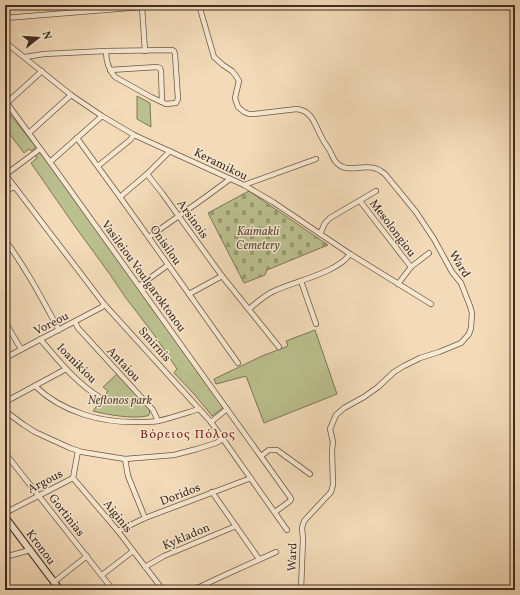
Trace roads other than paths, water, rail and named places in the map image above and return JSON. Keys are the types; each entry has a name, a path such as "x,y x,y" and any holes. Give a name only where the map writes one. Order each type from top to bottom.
{"street":[{"path":"5,18 113,7 142,7 158,5"},
{"name":"Ward","path":"199,5 214,57 232,71 239,81 235,98 238,107 249,114 302,109 306,111 315,123 321,137 336,162 341,167 349,169 373,167 379,169 416,212 434,239 452,272 461,283 472,313 469,334 461,343 420,358 404,366 394,372 378,387 344,408 336,415 330,429 332,442 333,485 331,492 304,521 302,528 301,590"},
{"path":"507,5 515,10"},
{"path":"142,7 145,51"},
{"name":"Keramikou","path":"5,42 71,95 102,116 134,135 244,185 273,202 350,254 431,304"},
{"path":"25,57 44,54 106,51 172,50 176,54 176,103 166,104 117,78 111,73 107,62 106,51"},
{"path":"110,70 160,68 162,102"},
{"name":"Vasileiou Voulgaroktonou","path":"42,71 10,100 8,103 10,108 291,499 275,512"},
{"path":"29,133 71,95"},
{"path":"50,162 102,116"},
{"path":"98,166 134,135"},
{"name":"Onisilou","path":"77,138 238,363"},
{"path":"5,174 40,149"},
{"path":"120,197 147,174 170,151"},
{"path":"244,185 316,159"},
{"name":"Smirnis","path":"5,174 104,304 211,422 287,530"},
{"name":"Arsinois","path":"147,174 222,276 278,347"},
{"path":"149,237 230,179"},
{"path":"5,191 14,187"},
{"path":"320,234 325,223 330,218 376,191"},
{"name":"Mesolongiou","path":"360,201 410,267"},
{"path":"6,243 19,259 32,280 59,330"},
{"path":"398,284 410,267 429,253"},
{"path":"249,309 270,293 337,266 350,254"},
{"path":"139,286 168,265"},
{"path":"189,294 222,276"},
{"path":"301,281 316,324"},
{"name":"Voreou","path":"5,358 75,322 102,307 104,304"},
{"path":"5,322 21,349"},
{"name":"Antaiou","path":"75,322 78,328 153,410 158,421"},
{"name":"Ioanikiou","path":"40,339 76,380 101,398"},
{"path":"5,402 66,369"},
{"path":"35,386 55,402 77,412 92,417 122,422 158,421 200,409"},
{"path":"211,422 227,409"},
{"path":"5,411 35,432 62,445 99,456 125,459 174,455 216,443 223,439"},
{"path":"261,456 269,450 277,450 310,474"},
{"path":"73,478 78,451"},
{"name":"Gortinias","path":"5,452 114,590"},
{"path":"125,459 128,476 145,518"},
{"name":"Argous","path":"5,513 73,478"},
{"name":"Aiginis","path":"73,478 118,531 163,590"},
{"name":"Doridos","path":"118,531 145,518 251,478"},
{"path":"212,492 259,559"},
{"name":"Kronou","path":"5,517 60,590"},
{"name":"Kykladon","path":"145,567 164,556 236,526"},
{"path":"5,557 30,550"},
{"path":"102,575 133,551"},
{"path":"193,590 276,552"},
{"path":"54,582 87,556"}],"district":[{"name":"Βόρειος Πόλος","path":"188,433"}],"park label":[{"name":"Kaimakli Cemetery","path":"258,238"},
{"name":"Neftonos park","path":"120,400"}]}
